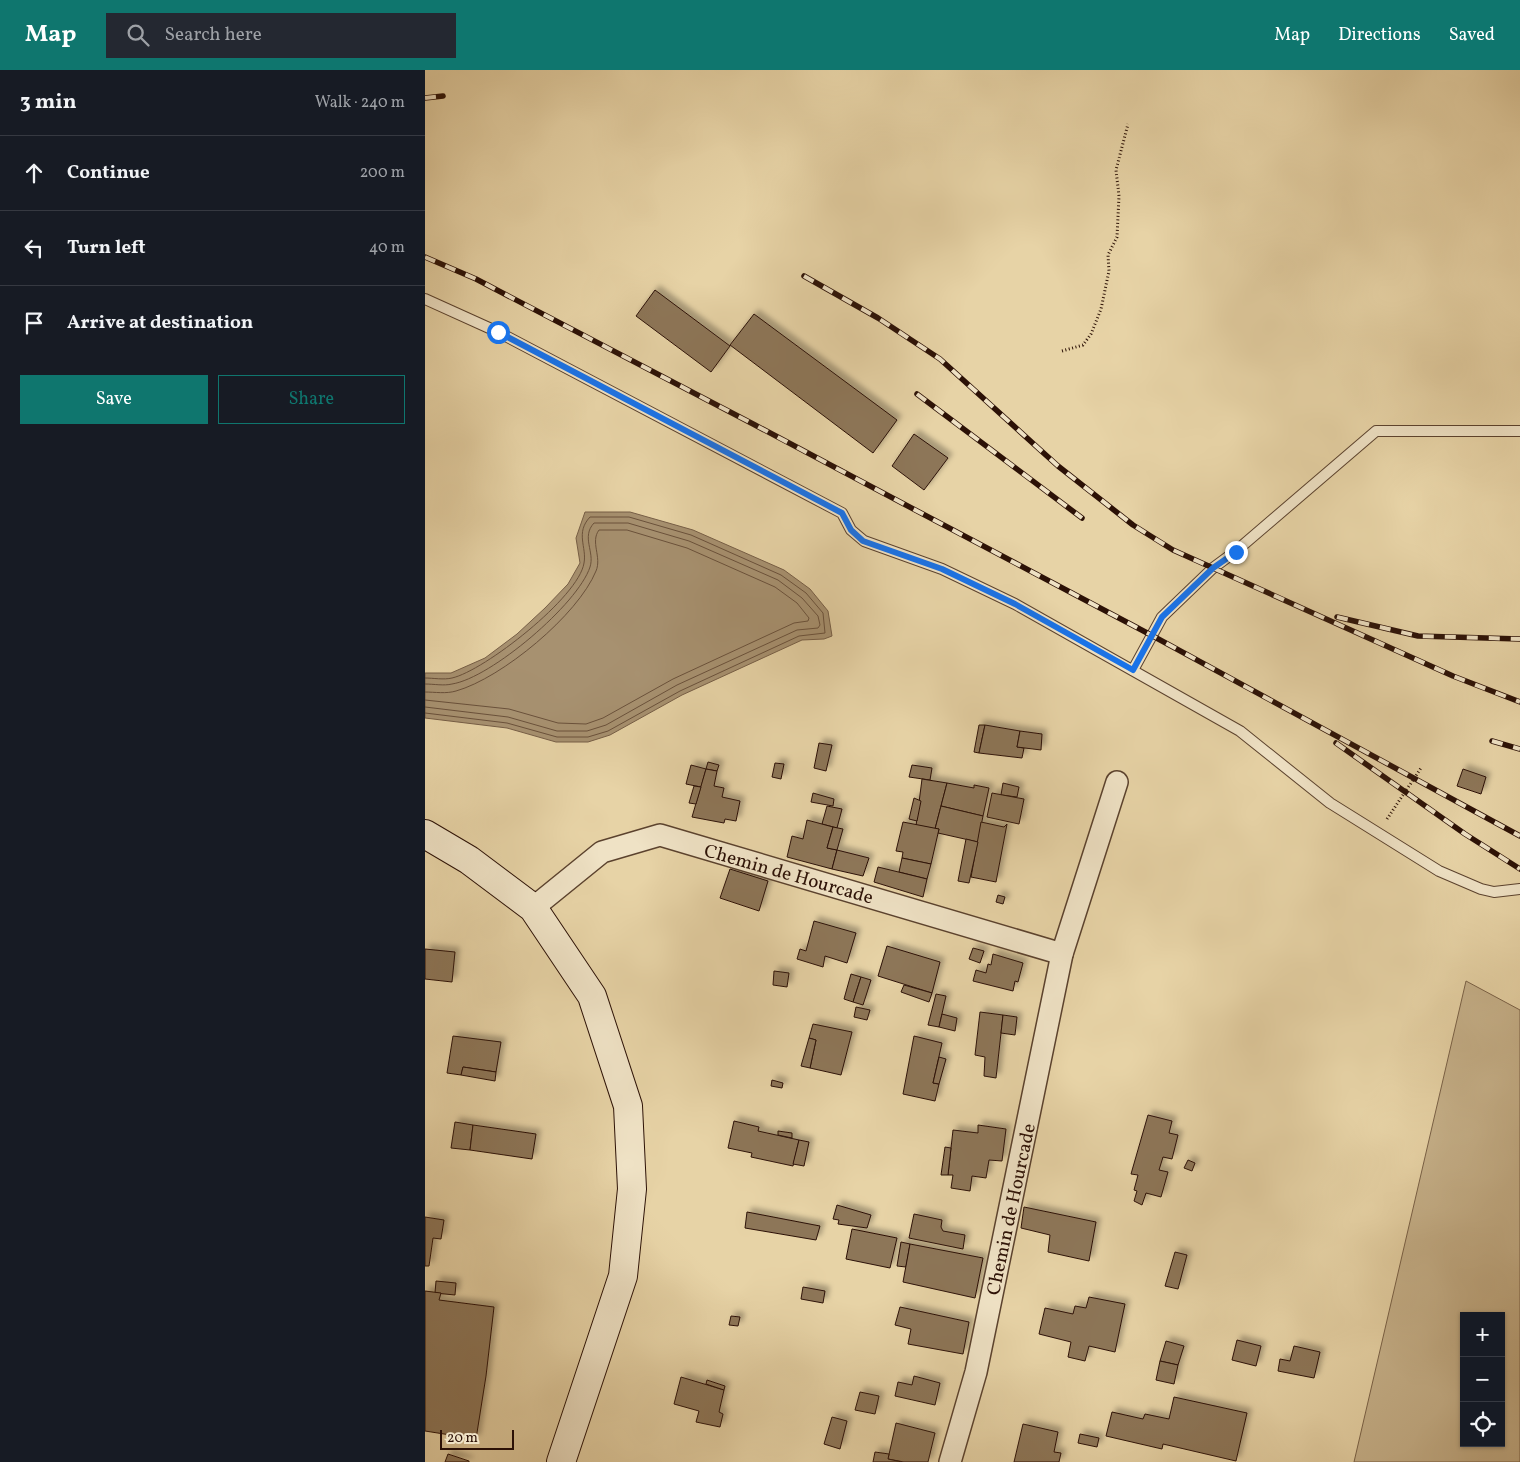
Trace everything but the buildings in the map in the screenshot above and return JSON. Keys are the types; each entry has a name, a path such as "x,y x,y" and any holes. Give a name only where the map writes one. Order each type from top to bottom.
{"street":[{"name":"Chemin de Hourcade","path":"950,1462 976,1372 1062,954 1117,782"},
{"path":"425,834 469,860 533,908 592,996 628,1106 633,1189 623,1276 561,1462"},
{"name":"Chemin de Hourcade","path":"533,908 602,852 660,835 1062,954"}],"lane":[{"path":"425,299 498,332 842,513 851,530 863,541 942,569 1015,604 1133,670 1240,731 1330,803 1439,871 1465,884 1494,892 1520,889"},
{"path":"1133,670 1162,617 1213,568 1236,552 1376,431 1520,431"}],"path":[{"path":"1062,351 1083,345 1091,334 1101,309 1109,271 1108,255 1117,237 1119,196 1116,170 1128,124"},
{"path":"1378,833 1421,768"}],"shaded area":[{"path":"1466,981 1520,1010 1520,1462 1354,1462"}],"water":[{"path":"585,512 630,512 693,530 784,570 810,589 828,611 832,636 824,639 802,640 682,695 610,735 588,742 556,742 507,728 425,718 425,673 451,673 485,658 517,634 568,584 580,563 576,538"}],"railway":[{"path":"425,98 443,96"},
{"path":"425,257 476,279 755,425 1151,635 1520,836"},
{"path":"804,276 878,318 940,359 1058,466 1133,525 1173,550 1453,676 1520,702"},
{"path":"917,394 1082,518"},
{"path":"1337,617 1418,636 1520,639"},
{"path":"1492,741 1520,749"},
{"path":"1336,743 1465,834 1520,869"}],"route":[{"path":"498,332 842,513 851,530 863,541 880,549 909,556 942,569 1015,604 1133,670 1162,617 1213,568 1236,552"}]}
